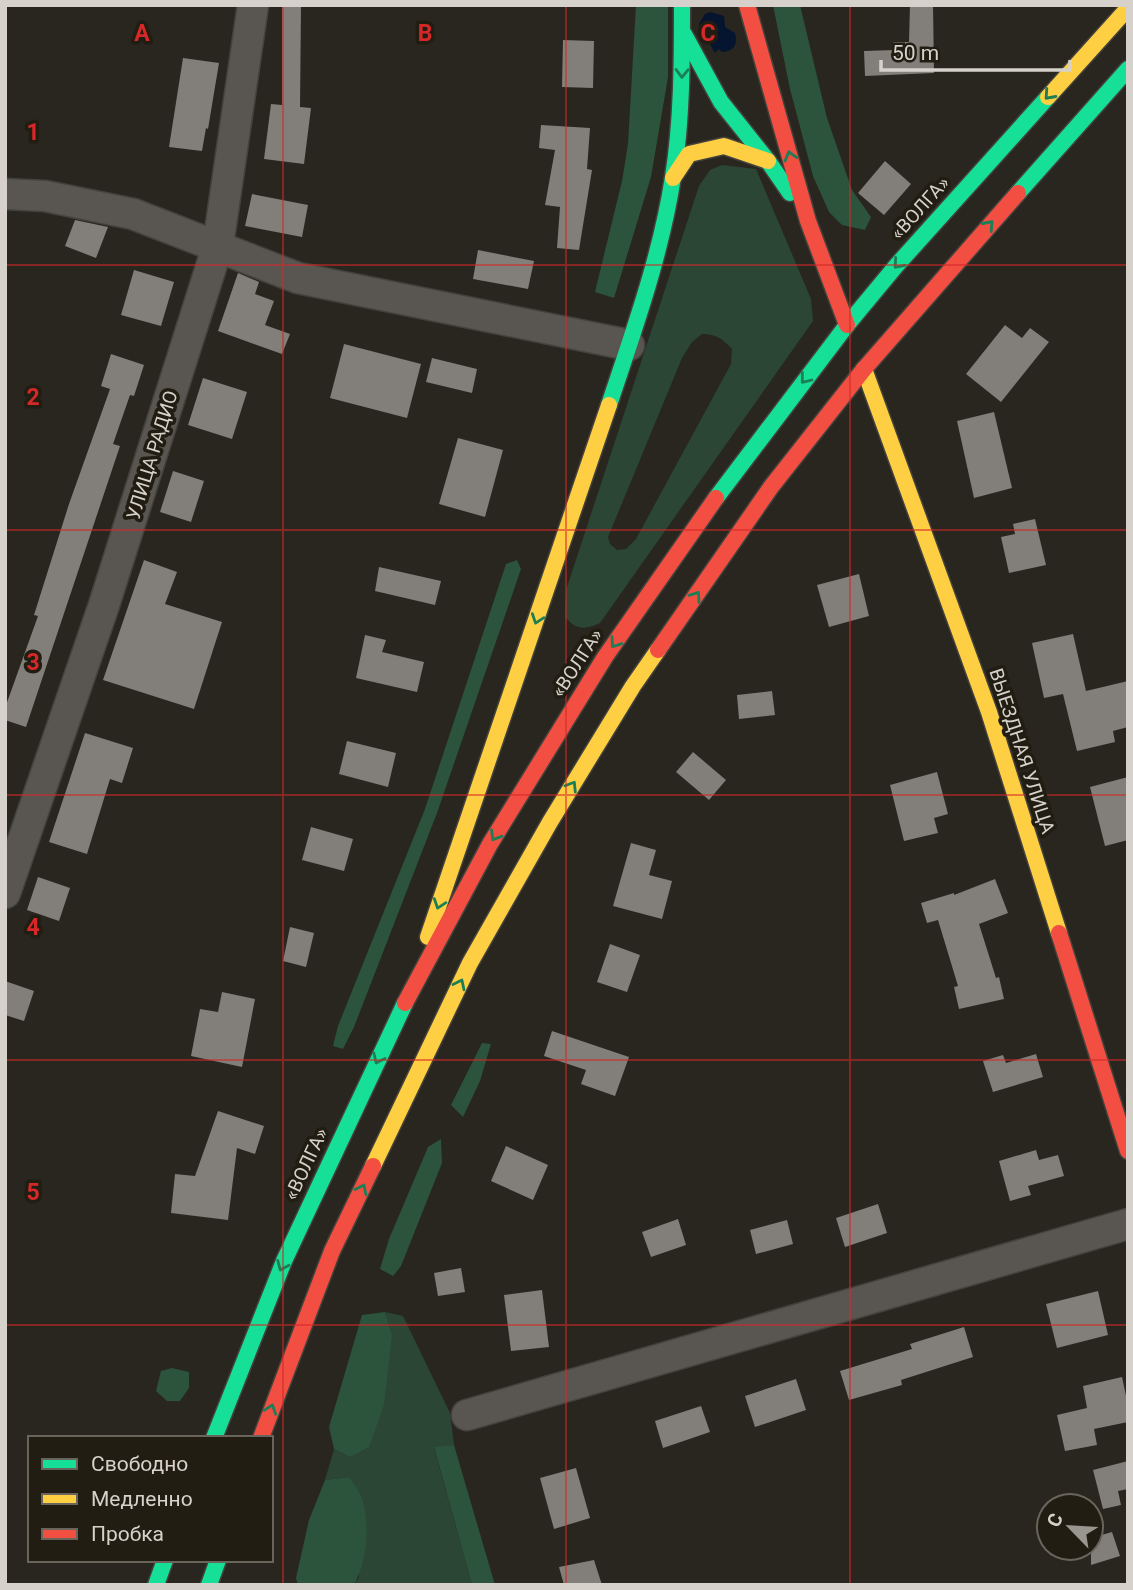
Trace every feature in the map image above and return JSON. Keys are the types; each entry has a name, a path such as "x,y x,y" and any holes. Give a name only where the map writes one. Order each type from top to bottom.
{"main road":[{"path":"407,998 652,275 673,178 682,97 682,5"},
{"path":"747,5 808,221 847,325"},
{"name":"«ВОЛГА»","path":"215,1436 284,1261 407,998 490,844 605,657 703,515 847,325 896,266 1128,8"},
{"path":"743,61 754,29"},
{"path":"682,31 718,107 768,161 808,221"},
{"path":"697,59 720,60"},
{"path":"262,1436 332,1251 470,963 550,821 633,686 764,498 864,369 928,293 1128,69"},
{"path":"718,107 732,82"},
{"path":"673,178 702,134"},
{"path":"689,154 724,146 768,161"},
{"name":"ВЫЕЗДНАЯ УЛИЦА","path":"864,369 989,712 1128,1151"},
{"path":"156,1585 164,1562"},
{"path":"209,1585 217,1562"}],"street":[{"name":"УЛИЦА РАДИО","path":"5,893 104,606 218,245 253,5"},
{"path":"5,194 46,196 133,214 298,278 629,345"},
{"path":"467,1415 1128,1224"}],"green space":[{"path":"636,5 668,5 668,77 651,177 614,298 595,292 622,181 628,144"},
{"path":"773,5 800,5 827,118 852,190 871,217 865,230 842,225 829,212 813,176 790,89"},
{"path":"722,165 756,169 811,299 813,321 600,623 585,628 577,626 565,617 566,590 699,186 710,170","holes":["702,334 719,338 732,349 731,364 636,539 626,549 617,550 610,544 608,537 682,358 692,342"]},
{"path":"517,560 521,569 437,813 354,1027 343,1049 333,1046 338,1026 425,809 506,564"},
{"path":"482,1043 491,1044 480,1081 463,1117 451,1105"},
{"path":"441,1139 442,1163 401,1266 393,1276 380,1269 389,1239 428,1147"},
{"path":"385,1312 403,1316 450,1413 454,1445 434,1448 472,1585 354,1585 359,1577 349,1477 325,1480 334,1449 350,1457 391,1332"},
{"path":"385,1312 392,1335 384,1405 369,1447 350,1457 334,1449 329,1427 362,1315"},
{"path":"172,1368 189,1372 189,1388 180,1401 167,1401 156,1391 161,1371"},
{"path":"454,1445 495,1585 472,1585 434,1447"},
{"path":"349,1477 362,1499 366,1523 364,1555 354,1585 298,1585 296,1578 309,1520 325,1480"}],"water":[{"path":"710,12 724,16 725,27 735,33 736,41 732,49 722,52 719,49 715,53 699,24 705,14"}],"building":[{"path":"282,5 301,5 300,107 311,108 304,164 264,159 271,104 282,105"},
{"path":"910,5 933,5 934,73 865,76 864,51 894,50 893,42 909,42"},
{"path":"563,40 594,41 593,88 562,87"},
{"path":"183,58 219,63 202,151 169,147"},
{"path":"541,125 590,128 587,169 592,170 579,250 557,248 560,207 545,205 555,150 539,148"},
{"path":"885,161 911,184 884,215 858,193"},
{"path":"252,194 308,205 302,237 245,226"},
{"path":"75,220 108,227 96,258 65,246"},
{"path":"478,250 534,261 528,289 473,279"},
{"path":"134,270 174,282 161,326 121,315"},
{"path":"238,273 259,282 255,294 274,301 265,325 290,334 282,354 218,331"},
{"path":"1005,325 1022,338 1030,328 1049,342 1001,402 966,374"},
{"path":"344,344 421,364 407,418 330,398"},
{"path":"111,354 144,365 113,444 120,446 26,727 5,720 5,708 38,616 34,615 69,504 110,389 101,386"},
{"path":"432,358 477,369 472,393 426,382"},
{"path":"203,378 247,392 232,439 188,425"},
{"path":"994,412 1012,488 974,498 957,421"},
{"path":"458,438 503,450 485,517 439,504"},
{"path":"173,471 204,481 191,522 160,512"},
{"path":"1035,519 1046,565 1009,573 1001,537 1015,534 1013,524"},
{"path":"144,560 177,572 165,604 222,622 194,709 103,680"},
{"path":"379,567 441,581 435,605 375,591"},
{"path":"859,574 869,616 829,627 817,585"},
{"path":"1073,634 1086,691 1128,681 1128,727 1113,731 1115,742 1077,751 1063,694 1044,698 1032,643"},
{"path":"365,635 386,640 382,652 424,662 417,692 356,678"},
{"path":"772,691 775,715 739,719 737,695"},
{"path":"85,733 133,748 122,783 110,779 87,854 49,842"},
{"path":"347,741 396,753 388,787 339,774"},
{"path":"693,752 726,780 709,800 676,772"},
{"path":"937,772 948,814 934,818 938,833 904,841 890,785"},
{"path":"1128,777 1128,840 1105,846 1090,787"},
{"path":"311,827 353,839 344,871 302,860"},
{"path":"631,843 656,850 649,875 672,881 662,919 613,906"},
{"path":"38,877 70,888 59,921 27,910"},
{"path":"995,879 1008,913 979,924 996,978 999,977 1004,999 959,1009 954,987 958,986 938,920 927,923 921,903 954,895"},
{"path":"290,927 314,933 306,967 283,961"},
{"path":"610,944 640,955 627,992 597,982"},
{"path":"5,981 34,991 24,1021 5,1015"},
{"path":"222,992 255,999 242,1067 191,1056 200,1009 218,1012"},
{"path":"552,1031 629,1057 615,1096 581,1084 586,1070 544,1056"},
{"path":"1036,1054 1043,1077 993,1092 983,1061 1003,1055 1006,1063"},
{"path":"218,1111 264,1126 255,1154 237,1148 228,1220 171,1213 175,1174 195,1176"},
{"path":"506,1146 548,1165 533,1200 491,1181"},
{"path":"1036,1150 1039,1160 1058,1155 1064,1176 1028,1186 1031,1195 1010,1201 999,1161"},
{"path":"878,1204 887,1233 845,1247 836,1218"},
{"path":"678,1219 686,1245 651,1257 642,1232"},
{"path":"787,1220 793,1244 756,1254 750,1230"},
{"path":"461,1268 465,1292 438,1296 434,1273"},
{"path":"542,1290 549,1347 511,1351 504,1295"},
{"path":"1098,1291 1108,1335 1057,1348 1046,1304"},
{"path":"964,1327 973,1357 901,1380 902,1385 849,1400 840,1371 912,1349 910,1344"},
{"path":"1122,1377 1128,1405 1128,1422 1094,1429 1097,1445 1065,1451 1057,1415 1087,1408 1083,1386"},
{"path":"796,1379 806,1410 755,1427 745,1396"},
{"path":"701,1406 710,1432 663,1448 655,1421"},
{"path":"1128,1461 1128,1489 1118,1491 1121,1505 1105,1509 1105,1492 1099,1492 1093,1470"},
{"path":"576,1468 590,1518 554,1529 540,1478"},
{"path":"1112,1532 1120,1556 1105,1561 1105,1534"},
{"path":"594,1560 602,1585 564,1585 559,1567"}],"traffic: fast":[{"path":"609,405 646,292 668,206 680,113 682,5"},
{"path":"684,34 721,102 790,193"},
{"path":"1018,193 1128,69"},
{"path":"716,498 847,325 896,266 1048,97"},
{"path":"215,1436 284,1261 405,1003"},
{"path":"156,1585 164,1562"},
{"path":"209,1585 217,1562"}],"traffic: slow":[{"path":"1048,97 1128,8"},
{"path":"673,178 689,154 724,146 768,161"},
{"path":"864,369 989,712 1059,933"},
{"path":"428,937 609,405"},
{"path":"373,1166 470,963 550,822 658,650"}],"traffic: jam":[{"path":"747,5 808,221 847,325"},
{"path":"658,650 771,487 864,369 1018,193"},
{"path":"405,1003 490,844 605,657 716,498"},
{"path":"1059,933 1128,1151"},
{"path":"262,1436 332,1251 373,1166"}]}
